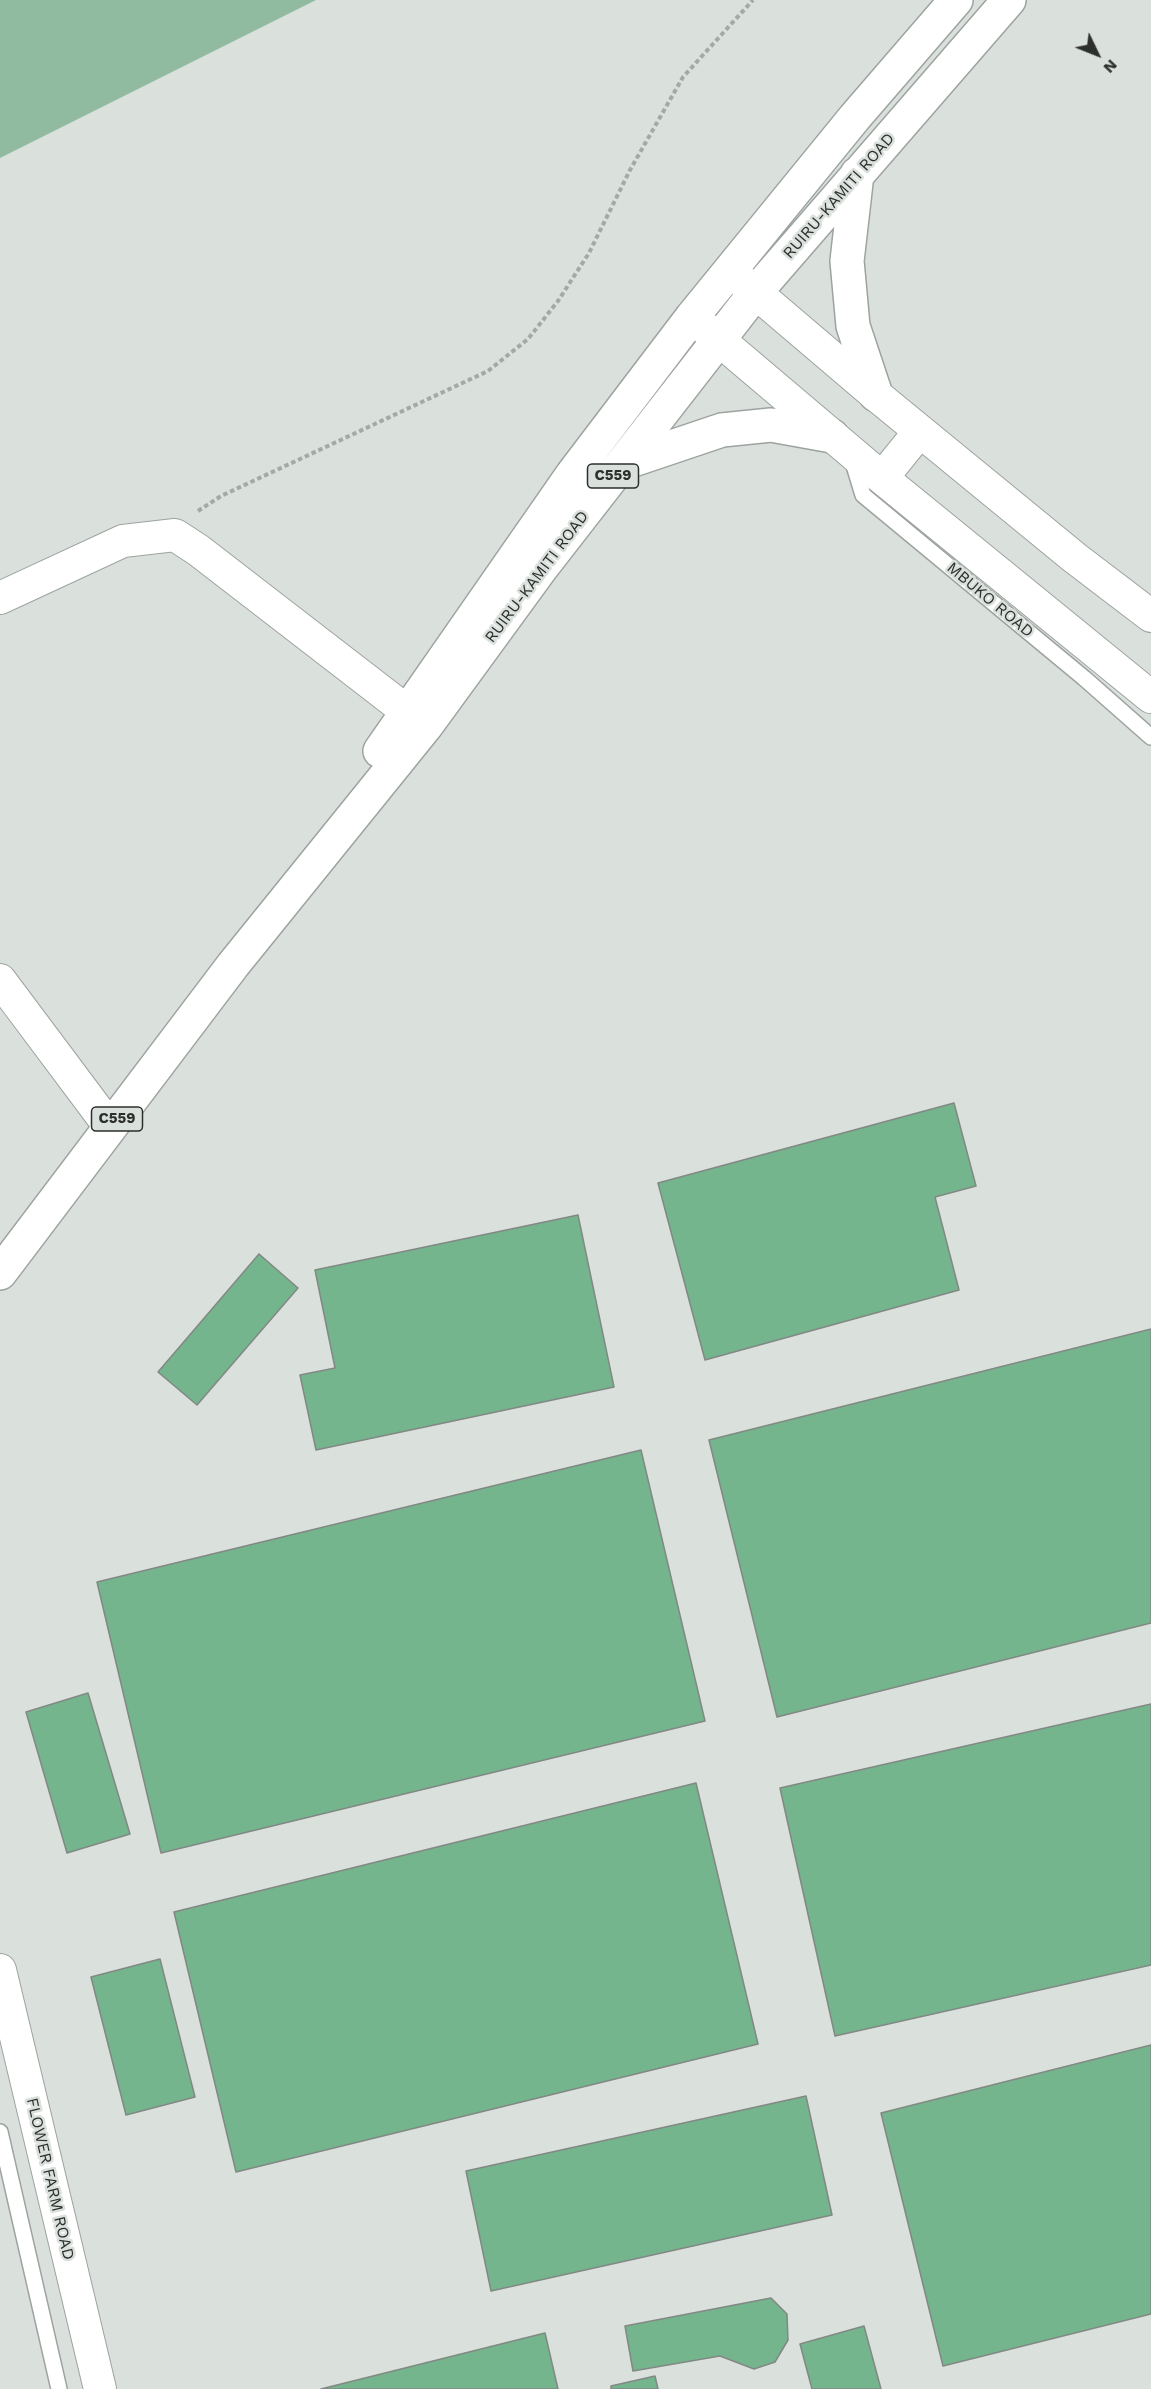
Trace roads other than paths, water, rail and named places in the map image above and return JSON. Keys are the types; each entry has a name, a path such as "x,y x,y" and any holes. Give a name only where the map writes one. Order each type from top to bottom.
{"main road":[{"name":"RUIRU-KAMITI ROAD","path":"417,719 572,475 692,317 848,126 956,0"},
{"name":"RUIRU-KAMITI ROAD","path":"0,1273 417,719 542,567 718,339 857,174 1009,0"},
{"path":"857,174 847,261 854,326 876,395"},
{"path":"624,463 722,430 771,425 841,443"}],"street":[{"path":"730,271 876,395 1075,558 1151,616"},
{"path":"692,317 882,478 1151,697"},
{"path":"882,478 920,431"},
{"path":"0,598 123,541 175,535 207,557 417,719"},
{"path":"3,988 111,1127"},
{"name":"FLOWER FARM ROAD","path":"0,1970 100,2389"}],"lane":[{"name":"MBUKO ROAD","path":"841,443 863,495 1084,678 1151,737"},
{"path":"0,2132 2,2151 59,2389"}]}
